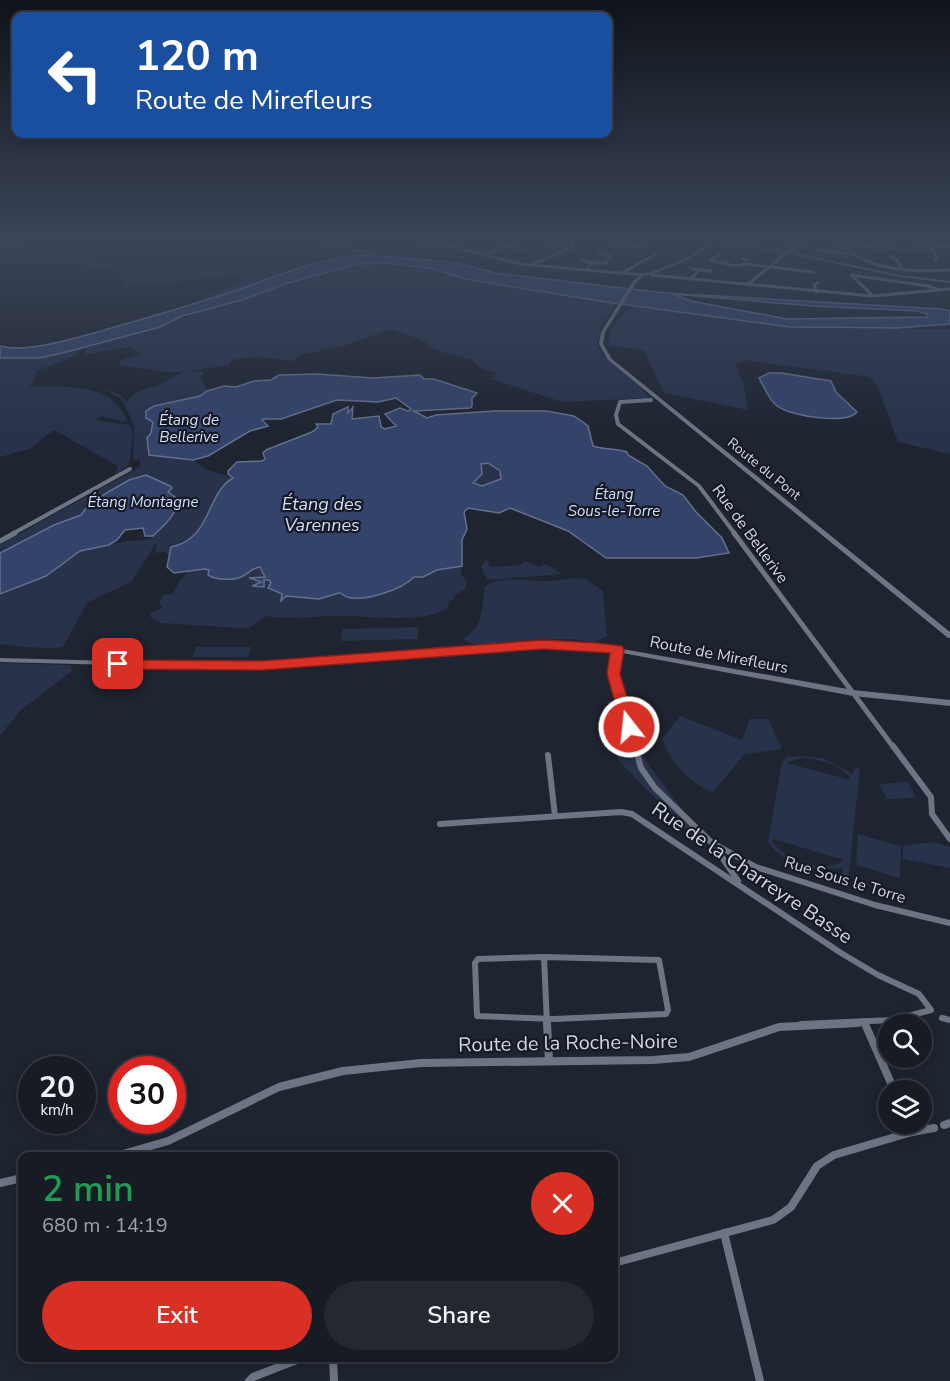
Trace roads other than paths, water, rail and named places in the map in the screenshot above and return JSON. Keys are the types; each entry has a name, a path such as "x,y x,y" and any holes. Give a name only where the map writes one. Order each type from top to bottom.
{"main road":[{"name":"Route du Pont","path":"619,304 601,338 602,346 610,360 950,636"},
{"name":"Route de Mirefleurs","path":"0,660 262,665 558,644 617,650 852,693 950,704"}],"street":[{"name":"Rue de Bellerive","path":"651,400 620,402 616,415 618,424 699,486 852,693"},
{"path":"0,541 130,469"},
{"name":"Rue Sous le Torre","path":"617,650 614,674 641,768 655,788 711,842 756,867 874,905 950,923"},
{"path":"852,693 931,797 932,814 950,840"},
{"path":"548,755 555,816"},
{"name":"Rue de la Charreyre Basse","path":"440,824 632,813 849,958 919,994 931,1010"},
{"path":"711,842 741,885"},
{"path":"544,957 549,1061"},
{"path":"544,957 659,960 668,1010 663,1015 547,1019 477,1016 475,963 478,959 544,957"},
{"name":"Route de la Roche-Noire","path":"130,1152 168,1141 242,1104 295,1082 343,1071 421,1063 689,1057 787,1026 865,1024 918,1015 931,1010"},
{"path":"865,1024 890,1080"},
{"path":"618,1262 773,1220 790,1207 817,1166 834,1155 893,1134"},
{"path":"0,1184 18,1179"},
{"path":"724,1233 760,1381"},
{"path":"249,1381 253,1377 292,1362"},
{"path":"333,1362 334,1381"}],"water":[{"path":"192,304 225,304 182,316 160,327 70,351 40,358 0,358 0,346 22,348 47,345"},
{"path":"624,304 709,304 787,319 928,317 927,314 917,311 795,304 862,304 950,311 950,324 898,328 789,327"},
{"path":"769,373 831,381 836,392 857,412 842,418 818,418 784,410 771,400 759,378"},
{"path":"317,374 373,378 420,375 424,379 434,379 477,393 472,398 470,408 414,411 427,418 436,415 494,411 546,411 574,416 588,426 593,446 627,452 628,455 647,466 665,486 683,495 722,538 729,553 696,558 606,558 568,531 510,508 499,513 468,508 464,512 467,529 462,540 462,566 437,570 423,577 414,577 392,590 363,598 347,597 339,593 319,599 286,596 281,601 282,594 268,588 271,583 269,580 264,580 264,587 252,586 261,582 249,578 265,577 260,567 239,578 230,579 211,577 208,575 209,570 205,569 174,573 167,567 171,547 184,542 202,526 218,494 233,478 228,471 237,462 262,461 265,459 263,453 266,450 312,432 318,427 316,424 331,424 333,414 348,407 348,413 353,407 352,419 379,416 381,427 385,429 396,426 385,414 400,408 408,411 411,409 396,398 378,402 337,400 281,419 264,419 262,420 268,426 250,431 208,456 193,460 149,455 147,438 151,433 153,422 146,418 146,411 154,406 200,396 207,391 224,386 236,387 254,381 271,380 279,375","holes":["488,463 500,471 501,479 482,486 473,483 482,474 481,464"]},
{"name":"Étang Montagne","path":"146,475 170,486 172,488 168,492 178,499 173,515 153,536 145,536 143,528 125,530 117,540 109,545 80,551 46,576 0,594 0,553 54,525 81,515 90,503 98,498 129,480"}],"water label":[{"name":"Étang de Bellerive","path":"189,428"},
{"name":"Étang Sous-le-Torre","path":"614,502"},
{"name":"Étang des Varennes","path":"322,514"}]}
